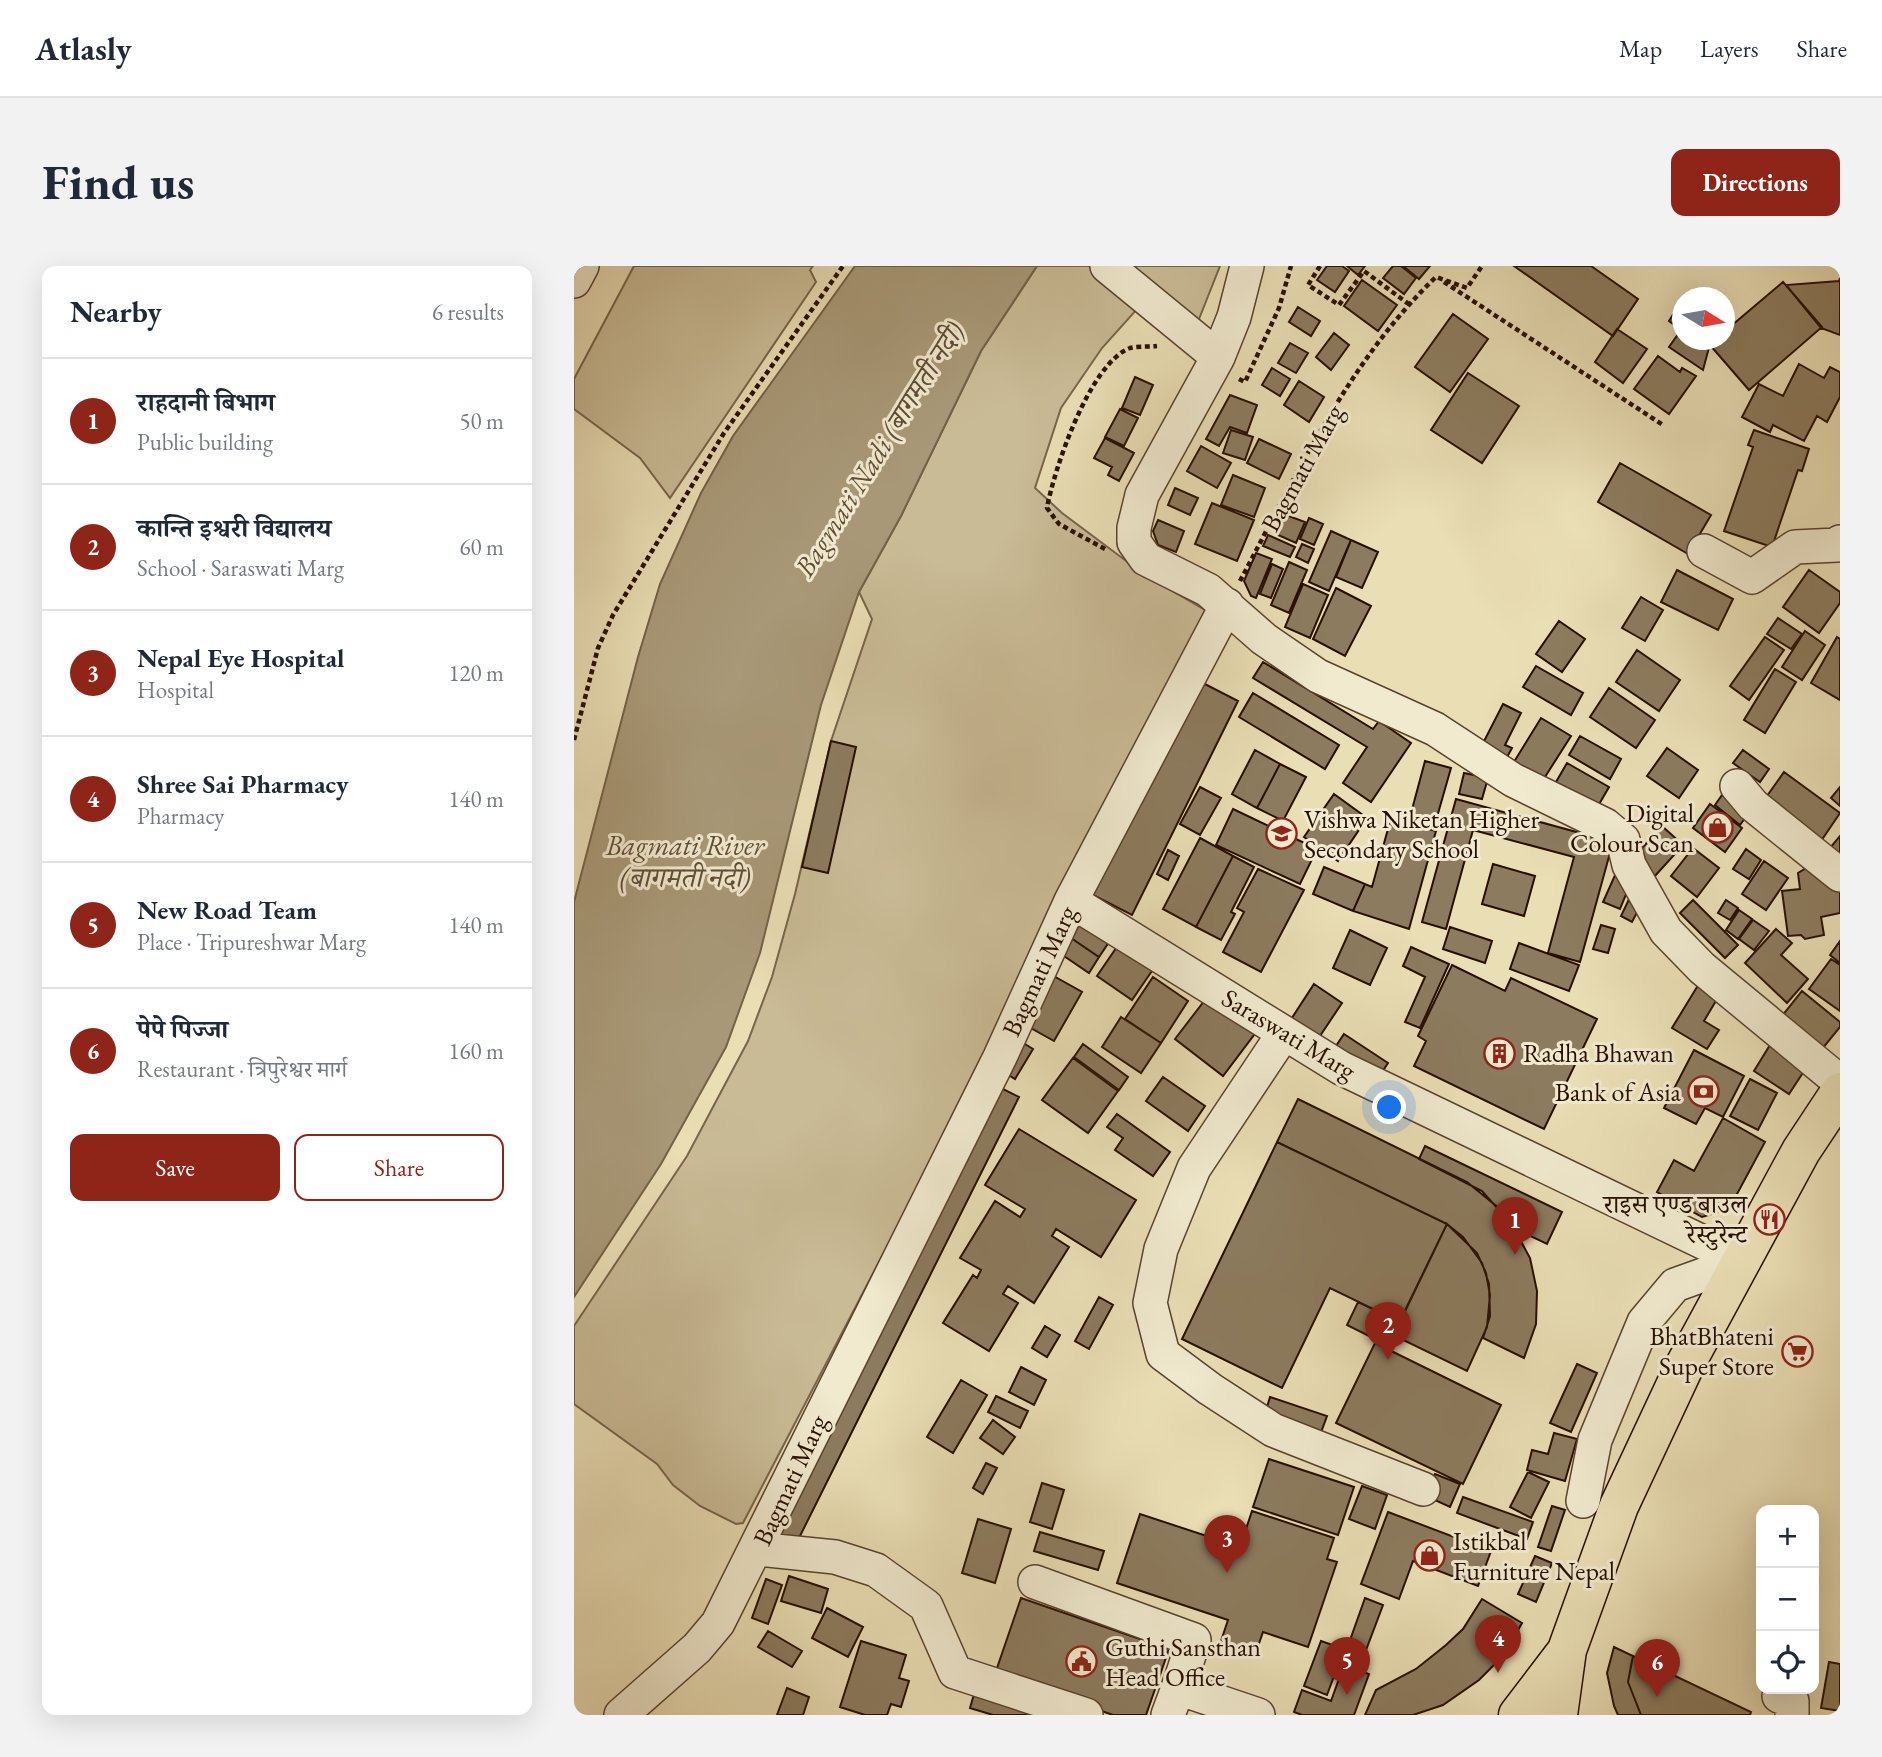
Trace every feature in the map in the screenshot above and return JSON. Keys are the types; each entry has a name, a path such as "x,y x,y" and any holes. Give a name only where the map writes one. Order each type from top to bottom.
{"highway":[{"path":"1558,1715 1567,1650 1619,1506 1685,1365 1801,1151 1840,1092"},
{"path":"1518,1715 1567,1650"}],"street":[{"path":"574,281 582,266"},
{"path":"1107,266 1211,356"},
{"path":"1247,266 1234,317 1211,356 1142,495 1133,528 1135,542 1146,559 1208,590 1264,639 1318,676 1435,729 1513,780 1605,825 1622,840 1629,865 1666,931 1702,968 1840,1082"},
{"path":"1704,551 1752,577 1795,547 1838,545 1840,542"},
{"name":"Bagmati Marg","path":"621,1715 697,1648 718,1623 1000,1056 1071,901 1227,605"},
{"path":"1737,786 1753,805 1840,875"},
{"name":"Saraswati Marg","path":"1071,901 1341,1068 1742,1261"},
{"path":"1284,1033 1194,1168 1161,1249 1150,1303 1163,1354 1209,1389 1273,1430 1423,1489"},
{"path":"1583,1501 1595,1440 1644,1322 1675,1285 1742,1261"},
{"path":"757,1549 835,1557 876,1570 926,1606 955,1672 1086,1715"},
{"path":"1035,1583 1194,1640 1173,1701 1258,1715"},
{"path":"1780,1694 1779,1696 1792,1700 1792,1715"}],"path":[{"path":"574,740 598,648 613,615 724,433 844,266"},
{"path":"1146,559 1097,547 1059,524 1047,508 1053,473 1073,426 1105,366 1130,348 1158,346 1211,356 1245,382 1279,308 1291,266"},
{"path":"1320,266 1308,285 1339,305 1364,271 1410,305"},
{"path":"1436,277 1467,288 1482,266"},
{"path":"1436,277 1663,425"},
{"name":"Bagmati Marg","path":"1227,605 1326,420 1410,305 1436,277"}],"shaded area":[{"path":"634,266 813,266 810,270 816,282 670,498 640,458 574,409 574,379"},
{"path":"1037,266 1220,266 1199,319 1179,342 1137,309 1102,348 1061,408 1035,488 1062,513 1145,575 1210,613 918,1187 743,1523 736,1524 700,1506 673,1485 657,1464 574,1404 574,1326 687,1156 748,1041 772,977 795,894 831,741 872,619 859,592 901,516 981,351"}],"water":[{"name":"Bagmati River (बागमती नदी)","path":"855,266 1037,266 981,351 901,516 859,592 821,705 760,953 726,1047 661,1164 574,1297 574,902 638,657 660,584 701,493 733,436"}],"building":[{"path":"1327,266 1342,266 1349,271 1335,292 1317,280"},
{"path":"1347,266 1365,266 1358,275"},
{"path":"1393,266 1401,266 1416,278 1404,294 1383,278"},
{"path":"1403,266 1430,266 1419,279"},
{"path":"1514,266 1591,266 1638,299 1613,336"},
{"path":"1840,278 1840,335 1821,328 1786,285 1839,281"},
{"path":"1362,280 1397,305 1378,331 1344,306"},
{"path":"1783,282 1822,327 1749,390 1714,350 1735,350 1735,323"},
{"path":"1298,307 1320,321 1311,336 1289,322"},
{"path":"1453,314 1488,339 1450,392 1415,367"},
{"path":"1617,329 1647,349 1623,383 1595,362"},
{"path":"1334,333 1349,345 1331,370 1316,357"},
{"path":"1290,343 1308,353 1296,373 1278,363"},
{"path":"1673,350 1708,350 1703,370"},
{"path":"1658,356 1680,372 1682,368 1696,376 1669,414 1634,389"},
{"path":"1799,364 1824,378 1830,367 1840,372 1840,397 1827,422 1817,416 1804,441 1773,425 1770,432 1742,417 1759,384 1783,396"},
{"path":"1272,368 1290,379 1280,396 1262,385"},
{"path":"1468,373 1519,406 1482,463 1431,430"},
{"path":"1135,377 1153,385 1140,415 1122,408"},
{"path":"1299,381 1324,397 1309,422 1284,405"},
{"path":"1230,395 1257,405 1247,433 1230,427 1219,446 1206,439"},
{"path":"1120,409 1138,418 1124,446 1105,437"},
{"path":"1231,430 1253,437 1245,460 1223,453"},
{"path":"1754,430 1809,449 1802,471 1798,470 1772,547 1724,531 1753,447 1748,445"},
{"path":"1105,438 1134,453 1119,481 1108,475 1112,467 1094,458"},
{"path":"1259,439 1291,454 1279,479 1247,463"},
{"path":"1201,446 1231,463 1217,488 1187,471"},
{"path":"1620,463 1711,515 1688,554 1598,502"},
{"path":"1233,475 1265,488 1254,517 1221,505"},
{"path":"1175,488 1198,498 1190,515 1168,505"},
{"path":"1212,503 1254,520 1237,561 1195,544"},
{"path":"1286,515 1305,522 1296,543 1278,535"},
{"path":"1309,518 1323,524 1314,545 1300,539"},
{"path":"1158,520 1184,531 1176,552 1158,545 1153,531"},
{"path":"1331,531 1351,540 1329,591 1309,582"},
{"path":"1268,535 1295,547 1290,557 1263,546"},
{"path":"1351,540 1378,552 1362,588 1336,577"},
{"path":"1302,544 1314,549 1308,563 1296,557"},
{"path":"1256,553 1272,559 1256,598 1251,596 1244,581"},
{"path":"1289,562 1307,570 1289,613 1271,605"},
{"path":"1272,564 1283,569 1271,598 1260,594"},
{"path":"1677,570 1733,599 1718,630 1661,602"},
{"path":"1809,570 1840,592 1840,603 1819,633 1783,607"},
{"path":"1303,584 1328,595 1310,638 1285,627"},
{"path":"1336,588 1371,606 1345,656 1313,639"},
{"path":"1641,597 1663,610 1645,641 1622,628"},
{"path":"1778,618 1802,634 1791,649 1767,634"},
{"path":"1559,621 1585,639 1562,672 1536,654"},
{"path":"1805,631 1825,645 1802,680 1782,667"},
{"path":"1765,637 1784,650 1749,700 1730,686"},
{"path":"1837,637 1840,639 1840,700 1811,683"},
{"path":"1637,650 1680,680 1659,711 1616,682"},
{"path":"1263,662 1373,729 1379,721 1411,743 1371,802 1343,783 1367,747 1253,678"},
{"path":"1536,666 1583,693 1571,715 1523,687"},
{"path":"1775,669 1796,682 1765,733 1744,720"},
{"path":"1197,680 1238,701 1132,915 1091,894"},
{"path":"1609,688 1655,720 1636,748 1590,717"},
{"path":"1253,693 1339,745 1325,769 1239,717"},
{"path":"1503,704 1521,713 1505,745 1512,748 1505,761 1480,749"},
{"path":"1541,718 1571,736 1538,788 1509,770"},
{"path":"1580,736 1621,759 1610,779 1569,755"},
{"path":"831,741 856,747 828,873 802,867"},
{"path":"1667,748 1698,770 1679,798 1647,776"},
{"path":"1255,750 1280,764 1257,808 1232,794"},
{"path":"1743,750 1769,769 1760,782 1733,763"},
{"path":"1425,761 1451,768 1435,824 1410,817"},
{"path":"1567,763 1609,787 1594,813 1552,789"},
{"path":"1280,764 1306,777 1283,821 1257,808"},
{"path":"1784,772 1840,813 1819,844 1762,803"},
{"path":"1464,773 1488,778 1482,799 1459,794"},
{"path":"1200,787 1221,798 1200,835 1180,824"},
{"path":"1840,787 1840,806 1831,798"},
{"path":"1334,794 1367,818 1338,861 1304,837"},
{"path":"1722,795 1752,808 1740,825 1715,805"},
{"path":"1456,799 1613,842 1580,962 1548,953 1574,857 1473,830 1446,929 1422,922"},
{"name":"Digital Colour Scan","path":"1710,804 1742,828 1725,852 1693,828"},
{"path":"1233,809 1317,849 1300,884 1216,845"},
{"path":"1391,818 1436,831 1409,929 1353,911 1365,884 1372,887"},
{"path":"1662,826 1683,845 1654,877 1633,858"},
{"path":"1840,836 1840,857 1830,848"},
{"path":"1200,838 1233,856 1196,927 1163,909"},
{"path":"1693,848 1719,868 1697,897 1671,876"},
{"path":"1746,849 1761,860 1749,879 1733,869"},
{"path":"1168,850 1179,856 1168,880 1157,874"},
{"path":"1233,856 1254,867 1231,912 1235,914 1221,940 1196,927"},
{"path":"1764,861 1788,878 1766,910 1742,894"},
{"path":"1818,861 1840,878 1840,913 1821,917 1824,935 1805,939 1801,935 1788,936 1782,891 1800,889 1798,873"},
{"path":"1493,864 1535,876 1524,916 1482,904"},
{"path":"1324,867 1365,884 1353,911 1313,894"},
{"path":"1258,869 1304,890 1261,972 1223,952 1244,912 1237,908"},
{"path":"1616,873 1632,880 1620,909 1603,902"},
{"path":"1630,897 1642,903 1632,922 1621,916"},
{"path":"1693,900 1738,945 1725,958 1680,913"},
{"path":"1726,900 1738,908 1730,920 1718,913"},
{"path":"1739,910 1752,919 1738,939 1726,930"},
{"path":"1084,917 1113,936 1099,957 1071,938"},
{"path":"1753,920 1769,931 1754,950 1739,939"},
{"path":"1601,925 1615,929 1608,953 1593,949"},
{"path":"1450,927 1492,941 1485,963 1443,949"},
{"path":"1776,929 1792,943 1781,955 1808,979 1787,1003 1745,963"},
{"path":"1350,930 1387,948 1370,985 1333,968"},
{"path":"1071,938 1099,957 1089,973 1061,954"},
{"path":"1121,941 1156,965 1132,1000 1097,976"},
{"path":"1840,941 1840,963 1830,955"},
{"path":"1519,943 1579,965 1569,991 1510,969"},
{"path":"1411,947 1449,964 1420,1028 1405,1022 1425,977 1403,966"},
{"path":"1831,959 1840,965 1840,1011 1809,989"},
{"name":"Radha Bhawan","path":"1452,965 1505,991 1511,978 1597,1019 1544,1129 1414,1066 1426,1041 1418,1036"},
{"path":"1050,974 1082,992 1054,1041 1022,1023"},
{"path":"1153,977 1188,1001 1161,1043 1125,1019"},
{"path":"1700,982 1720,994 1704,1021 1719,1030 1707,1049 1672,1028"},
{"path":"1314,984 1342,1003 1314,1045 1286,1027"},
{"path":"1802,991 1840,1022 1840,1027 1818,1054 1778,1021"},
{"path":"1208,996 1260,1027 1223,1076 1175,1039"},
{"path":"1121,1017 1161,1043 1141,1073 1102,1047"},
{"path":"1344,1034 1388,1063 1378,1078 1334,1049"},
{"path":"1017,1039 1033,1049 1015,1079 999,1069"},
{"path":"1083,1044 1128,1077 1119,1090 1074,1057"},
{"path":"1770,1045 1806,1068 1789,1094 1754,1071"},
{"name":"Bank of Asia","path":"1694,1050 1744,1076 1723,1117 1705,1108 1696,1124 1664,1108"},
{"path":"1073,1058 1118,1091 1088,1133 1042,1100"},
{"path":"1163,1077 1205,1106 1188,1131 1146,1101"},
{"path":"1750,1079 1777,1093 1758,1130 1730,1116"},
{"path":"997,1086 1019,1097 794,1548 771,1537"},
{"path":"1298,1099 1467,1182 1506,1214 1530,1258 1537,1291 1536,1324 1524,1358 1483,1338 1490,1316 1489,1284 1482,1263 1463,1237 1447,1224 1277,1142"},
{"path":"1117,1114 1170,1152 1153,1176 1115,1150 1123,1138 1107,1127"},
{"path":"1723,1118 1765,1142 1729,1209 1702,1217 1657,1192 1674,1160 1694,1171"},
{"path":"1019,1129 1136,1200 1101,1257 1056,1229 1052,1236 1069,1247 1034,1303 1008,1286 1003,1294 1018,1303 989,1351 943,1323 973,1275 977,1278 981,1270 960,1258 995,1201 1020,1217 1025,1209 985,1185"},
{"path":"1277,1142 1447,1224 1400,1322 1330,1288 1282,1388 1182,1339"},
{"path":"1425,1146 1562,1212 1547,1244 1516,1229 1482,1191 1419,1159"},
{"path":"1447,1224 1477,1253 1486,1273 1490,1295 1487,1327 1467,1371 1393,1335"},
{"path":"1099,1297 1113,1305 1089,1349 1075,1341"},
{"path":"1358,1302 1400,1322 1393,1335 1386,1332 1381,1342 1347,1325"},
{"path":"1045,1326 1060,1335 1047,1357 1032,1348"},
{"path":"1375,1343 1501,1405 1463,1484 1336,1423"},
{"path":"1577,1364 1597,1373 1571,1432 1550,1423"},
{"path":"1021,1367 1046,1380 1034,1405 1009,1392"},
{"path":"961,1380 987,1395 953,1453 927,1437"},
{"path":"996,1396 1028,1411 1020,1428 988,1412"},
{"path":"1270,1397 1327,1416 1320,1435 1264,1417"},
{"path":"993,1420 1015,1437 1003,1454 980,1438"},
{"path":"1554,1433 1577,1439 1565,1481 1527,1470 1532,1450 1548,1454"},
{"path":"1269,1459 1354,1487 1338,1535 1253,1507"},
{"path":"986,1463 997,1468 983,1494 973,1488"},
{"path":"1528,1472 1549,1482 1531,1518 1510,1507"},
{"path":"1435,1474 1460,1484 1450,1507 1426,1496"},
{"path":"1042,1483 1064,1490 1052,1529 1030,1522"},
{"path":"1362,1486 1387,1495 1375,1529 1349,1519"},
{"path":"1463,1497 1533,1522 1527,1539 1457,1513"},
{"path":"1552,1506 1565,1510 1551,1551 1538,1547"},
{"path":"1252,1511 1334,1538 1327,1559 1337,1562 1308,1647 1263,1632 1256,1652 1221,1641 1228,1620 1117,1583 1140,1514 1240,1547"},
{"name":"Istikbal Furniture Nepal","path":"1388,1512 1491,1551 1478,1586 1413,1561 1399,1599 1361,1584"},
{"path":"978,1519 1011,1529 995,1583 962,1573"},
{"path":"1040,1532 1104,1551 1098,1570 1034,1551"},
{"path":"1535,1556 1552,1563 1536,1602 1518,1594"},
{"path":"789,1576 828,1589 821,1613 781,1601"},
{"path":"766,1579 782,1585 768,1624 752,1618"},
{"name":"Guthi Sansthan Head Office","path":"1021,1598 1169,1649 1146,1715 1113,1715 995,1674"},
{"path":"1365,1598 1383,1605 1360,1666 1343,1660"},
{"path":"1482,1599 1522,1623 1504,1655 1479,1680 1443,1705 1413,1715 1365,1715 1376,1690 1416,1669 1446,1645 1463,1629"},
{"path":"827,1608 863,1627 848,1657 812,1638"},
{"path":"768,1631 802,1651 792,1667 758,1647"},
{"path":"861,1641 906,1655 899,1678 909,1681 901,1707 891,1704 887,1715 865,1715 840,1707"},
{"path":"1321,1641 1344,1649 1327,1695 1304,1686"},
{"path":"1614,1647 1633,1656 1628,1682 1641,1715 1618,1715 1614,1706 1607,1673"},
{"path":"1633,1656 1751,1712 1750,1715 1641,1715 1628,1682"},
{"path":"1829,1662 1840,1664 1840,1711 1821,1708"},
{"path":"1344,1665 1369,1674 1354,1715 1302,1715 1294,1712 1302,1690 1331,1701"},
{"path":"787,1688 809,1697 803,1715 777,1715"},
{"path":"974,1694 1043,1715 993,1715 970,1708"}],"place":[{"name":"Digital Colour Scan","path":"1717,828"},
{"name":"Vishwa Niketan Higher Secondary School","path":"1281,834"},
{"name":"Radha Bhawan","path":"1500,1053"},
{"name":"Bank of Asia","path":"1704,1092"},
{"name":"राइस एण्ड बाउल रेस्टुरेन्ट","path":"1770,1219"},
{"name":"राहदानी बिभाग","path":"1515,1255"},
{"name":"BhatBhateni Super Store","path":"1797,1351"},
{"name":"कान्ति इश्वरी विद्यालय","path":"1388,1360"},
{"name":"Istikbal Furniture Nepal","path":"1430,1556"},
{"name":"Nepal Eye Hospital","path":"1227,1573"},
{"name":"Guthi Sansthan Head Office","path":"1082,1662"},
{"name":"Shree Sai Pharmacy","path":"1498,1673"},
{"name":"New Road Team","path":"1347,1695"},
{"name":"पेपे पिज्जा","path":"1657,1697"}],"water label":[{"name":"Bagmati Nadi (बागमती नदी)","path":"879,449"}]}
